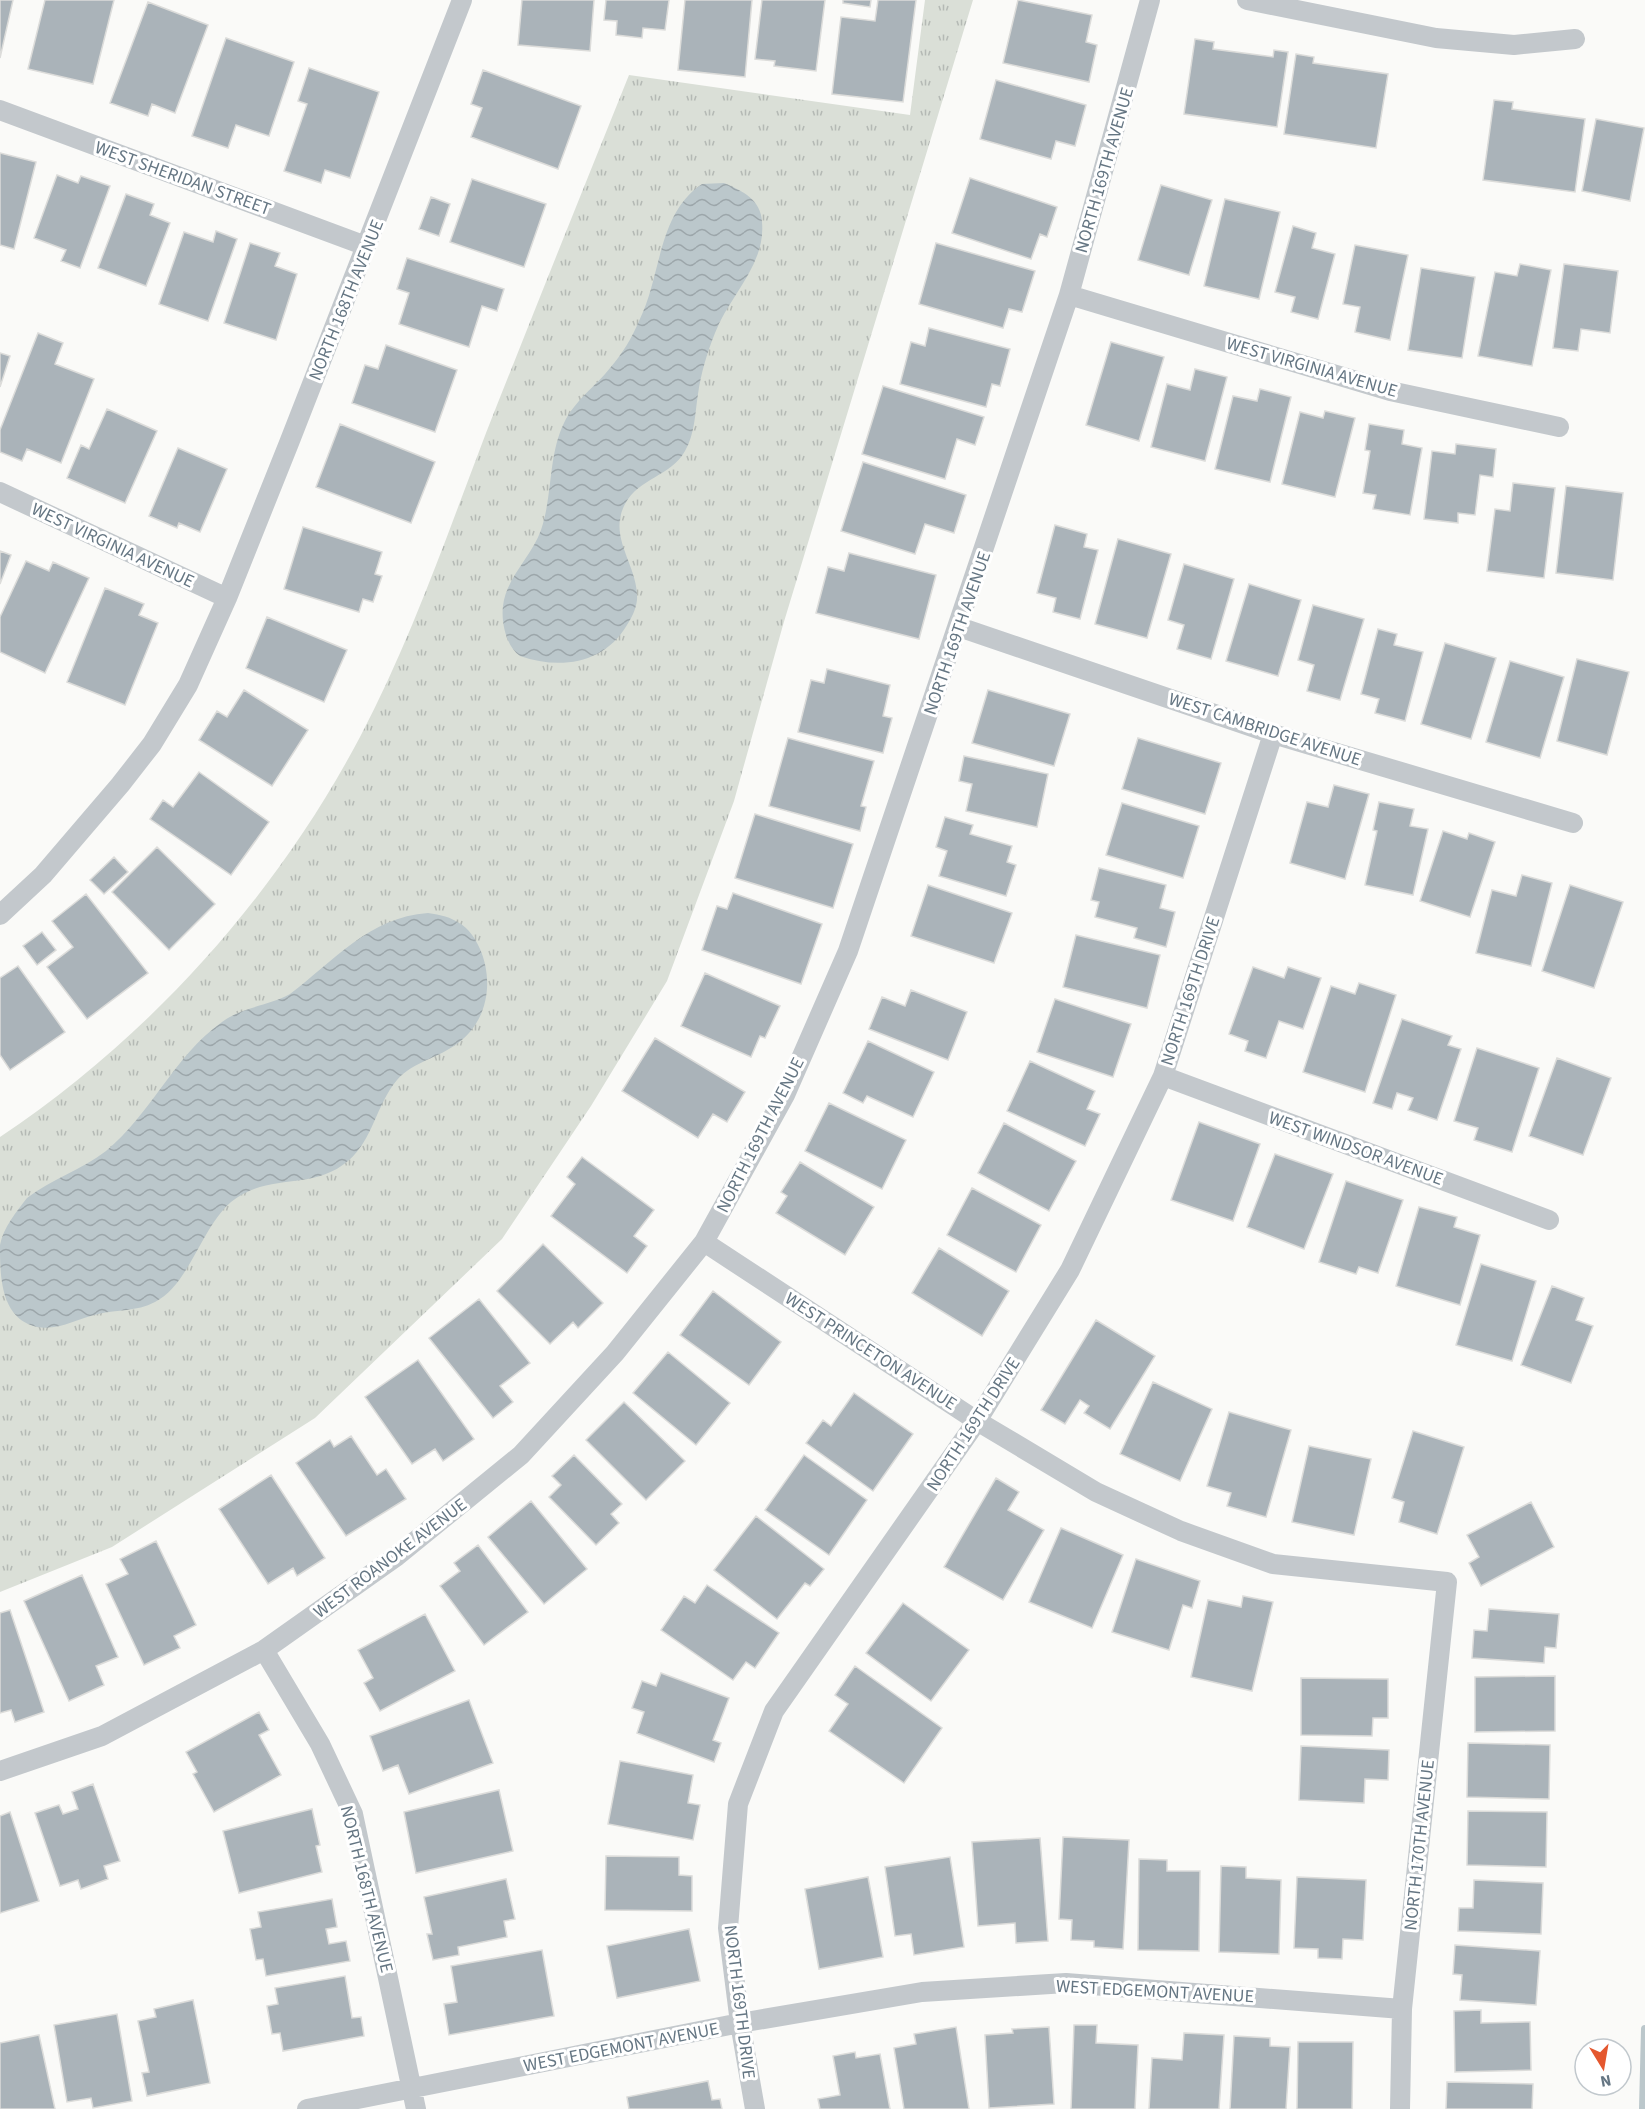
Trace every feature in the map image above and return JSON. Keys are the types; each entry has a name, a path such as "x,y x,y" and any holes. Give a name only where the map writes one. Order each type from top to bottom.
{"street":[{"name":"NORTH 168TH AVENUE","path":"227,598 462,0"},
{"name":"NORTH 169TH AVENUE","path":"704,1242 785,1095 848,951 1069,295 1150,0"},
{"path":"1247,0 1436,38 1514,45 1575,39"},
{"name":"WEST SHERIDAN STREET","path":"0,110 366,246"},
{"name":"WEST VIRGINIA AVENUE","path":"1069,295 1390,391 1559,427"},
{"name":"WEST VIRGINIA AVENUE","path":"0,492 227,598"},
{"path":"0,915 79,835 152,744 188,685 227,598"},
{"name":"WEST CAMBRIDGE AVENUE","path":"959,627 1273,734 1573,823"},
{"name":"NORTH 169TH DRIVE","path":"755,2109 740,2023 729,1928 738,1804 774,1711 977,1421 1070,1270 1164,1076 1273,734"},
{"name":"WEST WINDSOR AVENUE","path":"1164,1076 1549,1220"},
{"name":"WEST PRINCETON AVENUE","path":"704,1242 977,1421 1096,1492 1181,1531 1273,1564 1447,1582"},
{"name":"WEST ROANOKE AVENUE","path":"0,1771 102,1736 264,1650 397,1556 521,1455 615,1353 704,1242"},
{"name":"NORTH 170TH AVENUE","path":"1400,2109 1402,2009 1447,1582"},
{"name":"NORTH 168TH AVENUE","path":"264,1650 320,1744 352,1814 416,2109"},
{"name":"WEST EDGEMONT AVENUE","path":"308,2109 740,2023 922,1992 1066,1983 1402,2009"}],"green space":[{"path":"925,0 973,0 783,625 734,801 667,981 591,1106 502,1239 315,1418 112,1547 0,1592 0,1137 55,1098 108,1055 205,959 249,907 327,796 360,737 412,625 629,75 910,115"}],"water":[{"path":"724,183 738,189 755,202 761,214 762,238 753,266 721,319 709,348 701,378 693,431 685,451 672,466 646,482 631,495 620,516 621,540 636,588 637,600 634,613 617,638 594,656 565,663 550,663 520,656 508,640 503,619 503,606 509,586 541,530 555,449 564,423 579,400 614,363 633,334 646,303 668,228 676,212 687,197 702,184"},
{"path":"428,913 460,923 476,941 487,974 486,1000 476,1024 458,1043 411,1068 397,1080 384,1100 363,1143 348,1161 320,1176 261,1187 231,1202 211,1226 177,1283 155,1302 134,1309 105,1312 55,1327 37,1327 19,1318 7,1301 1,1279 0,1245 7,1226 27,1198 106,1151 136,1120 190,1051 222,1022 238,1013 290,994 337,955 370,932 407,916"}],"building":[{"path":"0,0 13,0 0,58"},
{"path":"45,0 114,0 93,84 28,69"},
{"path":"522,0 594,0 590,51 518,45"},
{"path":"606,0 669,0 665,30 643,28 642,38 616,35 617,21 604,20"},
{"path":"685,0 752,0 745,77 678,70"},
{"path":"762,0 825,0 816,71 774,66 775,61 755,59"},
{"path":"843,0 871,0 870,7 843,3"},
{"path":"878,0 916,0 903,102 832,94 841,17 875,21"},
{"path":"1018,0 1092,15 1086,42 1097,45 1089,82 1003,63"},
{"path":"148,2 208,25 175,113 152,104 148,116 110,103"},
{"path":"226,38 294,62 269,136 236,125 228,148 192,136"},
{"path":"1195,39 1214,42 1213,49 1273,57 1274,50 1288,52 1277,127 1184,114"},
{"path":"1296,54 1314,57 1313,63 1388,74 1376,148 1284,134"},
{"path":"309,68 379,92 350,178 325,170 321,183 284,171 307,104 298,101"},
{"path":"483,70 581,106 558,169 471,137 482,108 471,104"},
{"path":"996,80 1086,105 1075,146 1056,141 1051,159 980,139"},
{"path":"1494,100 1513,102 1512,109 1585,119 1575,192 1483,180"},
{"path":"1596,119 1644,128 1630,201 1582,191"},
{"path":"0,153 36,162 14,249 0,245"},
{"path":"57,175 78,183 81,176 110,186 80,268 61,261 66,250 34,238"},
{"path":"970,178 1057,207 1047,237 1040,234 1031,259 952,233"},
{"path":"472,179 546,204 524,267 450,242"},
{"path":"1161,185 1212,200 1189,275 1138,260"},
{"path":"126,194 154,204 150,215 170,223 146,286 98,268"},
{"path":"431,197 450,204 439,236 419,229"},
{"path":"1225,199 1280,212 1259,299 1204,286"},
{"path":"1293,226 1316,233 1312,248 1335,254 1318,319 1291,312 1295,297 1275,292"},
{"path":"216,231 237,239 208,321 159,304 184,232 213,242"},
{"path":"250,243 280,253 275,266 297,274 276,340 224,323"},
{"path":"936,243 1035,271 1022,312 1009,309 1003,328 919,304"},
{"path":"1355,245 1408,255 1390,340 1355,332 1360,307 1343,304"},
{"path":"407,258 504,289 497,311 482,306 469,347 399,324 409,293 397,289"},
{"path":"1520,264 1551,270 1532,366 1478,356 1495,272 1517,276"},
{"path":"1564,264 1618,271 1610,333 1581,329 1578,351 1553,348"},
{"path":"1421,268 1475,277 1462,358 1408,350"},
{"path":"929,328 1010,349 1000,386 992,384 986,407 900,384 911,342 925,346"},
{"path":"38,333 63,343 55,364 94,379 61,463 27,449 22,461 0,452 0,430"},
{"path":"1111,342 1164,357 1139,441 1086,425"},
{"path":"386,345 457,370 435,432 352,403 365,365 378,369"},
{"path":"0,353 10,356 0,387"},
{"path":"1195,369 1227,377 1205,461 1151,447 1167,384 1190,390"},
{"path":"883,386 984,417 975,445 957,439 945,479 862,454"},
{"path":"1260,389 1291,397 1270,482 1215,469 1233,396 1257,401"},
{"path":"107,409 157,431 125,503 67,478 81,445 89,449"},
{"path":"1325,411 1355,418 1335,497 1282,484 1300,412 1323,418"},
{"path":"340,424 435,462 411,523 316,487"},
{"path":"1369,424 1404,430 1402,444 1422,448 1410,515 1373,509 1376,495 1363,493 1370,451 1365,450"},
{"path":"1456,444 1496,449 1493,477 1480,475 1475,515 1458,513 1458,523 1424,519 1432,451 1455,454"},
{"path":"178,448 227,469 200,532 179,523 177,528 149,516"},
{"path":"863,462 966,495 954,533 925,524 915,554 841,531"},
{"path":"1513,483 1555,488 1544,578 1487,571 1495,509 1510,511"},
{"path":"1566,486 1623,493 1613,580 1556,573"},
{"path":"1055,525 1087,534 1084,547 1098,550 1080,619 1053,612 1056,598 1037,593"},
{"path":"303,527 382,552 375,574 382,576 373,602 363,599 359,612 284,589"},
{"path":"1118,539 1171,554 1147,638 1095,624"},
{"path":"0,551 11,555 0,584"},
{"path":"849,553 936,575 919,639 816,613 828,567 844,571"},
{"path":"26,561 49,571 53,562 89,578 45,673 0,652 0,617"},
{"path":"1184,564 1234,579 1211,659 1177,649 1184,625 1168,620"},
{"path":"1249,584 1301,600 1278,676 1226,661"},
{"path":"105,588 144,604 139,615 158,623 125,705 67,682"},
{"path":"1313,605 1364,619 1340,700 1307,691 1314,665 1298,660"},
{"path":"267,617 347,650 324,702 246,668"},
{"path":"1378,629 1397,634 1394,645 1423,652 1405,721 1375,713 1379,699 1361,694"},
{"path":"1445,643 1496,658 1471,739 1421,724"},
{"path":"1577,659 1629,672 1607,755 1557,741"},
{"path":"1510,661 1564,677 1540,758 1486,742"},
{"path":"827,669 890,685 883,716 892,718 883,753 798,732 811,680 824,683"},
{"path":"244,690 308,730 272,786 199,740 217,711 227,717"},
{"path":"988,690 1070,714 1054,766 972,743"},
{"path":"788,738 874,761 861,806 866,807 860,831 769,806"},
{"path":"1138,738 1221,763 1205,814 1122,789"},
{"path":"964,756 1048,774 1037,827 966,811 972,784 959,781"},
{"path":"199,772 269,822 231,875 150,819 163,800 173,807"},
{"path":"1334,785 1369,794 1345,879 1290,863 1307,802 1328,807"},
{"path":"1379,802 1414,809 1410,826 1428,829 1413,895 1365,885 1377,831 1373,830"},
{"path":"1122,803 1199,826 1183,878 1106,855"},
{"path":"755,814 853,844 833,908 735,878"},
{"path":"945,817 973,825 970,834 1012,846 1007,862 1016,865 1006,896 939,876 947,851 936,847"},
{"path":"1443,831 1467,839 1469,833 1495,842 1470,917 1420,901"},
{"path":"157,847 215,904 169,950 112,892"},
{"path":"114,857 128,872 104,894 90,880"},
{"path":"1099,868 1166,885 1160,908 1175,912 1166,947 1134,938 1137,928 1095,917 1099,902 1091,900"},
{"path":"1522,875 1552,883 1531,966 1476,953 1492,890 1516,896"},
{"path":"928,885 1012,913 994,963 911,936"},
{"path":"1570,885 1623,902 1594,988 1542,971"},
{"path":"733,893 822,924 801,984 702,950 717,906 727,909"},
{"path":"86,894 148,973 87,1019 47,967 73,947 52,921"},
{"path":"42,932 56,950 37,965 23,946"},
{"path":"1076,935 1160,955 1147,1008 1063,987"},
{"path":"18,966 65,1032 10,1070 0,1055 0,978"},
{"path":"1253,967 1284,978 1288,967 1321,978 1303,1029 1279,1021 1266,1058 1245,1051 1248,1041 1229,1034"},
{"path":"705,973 780,1006 765,1038 760,1036 751,1057 681,1026"},
{"path":"1359,983 1396,995 1365,1092 1303,1072 1331,986 1355,994"},
{"path":"911,990 967,1012 948,1060 869,1029 882,997 905,1006"},
{"path":"1055,999 1131,1024 1113,1077 1037,1052"},
{"path":"1402,1019 1452,1036 1448,1045 1461,1049 1437,1120 1408,1110 1413,1098 1397,1093 1392,1109 1373,1103"},
{"path":"655,1038 745,1092 727,1122 713,1114 698,1138 622,1091"},
{"path":"868,1041 934,1072 913,1117 867,1096 863,1103 843,1093"},
{"path":"1477,1048 1539,1068 1512,1152 1474,1140 1478,1128 1454,1121"},
{"path":"1557,1058 1611,1078 1583,1155 1529,1136"},
{"path":"1030,1061 1095,1091 1087,1109 1100,1114 1085,1146 1007,1111"},
{"path":"829,1103 906,1140 882,1189 805,1151"},
{"path":"1199,1122 1260,1144 1233,1221 1171,1200"},
{"path":"1004,1123 1076,1161 1049,1211 978,1173"},
{"path":"1275,1154 1333,1174 1304,1249 1247,1227"},
{"path":"582,1157 654,1210 634,1236 647,1246 627,1273 551,1216 575,1184 567,1177"},
{"path":"800,1162 874,1207 845,1255 776,1213 787,1196 781,1192"},
{"path":"1346,1181 1403,1200 1378,1273 1359,1267 1356,1274 1319,1262"},
{"path":"972,1188 1041,1225 1016,1272 947,1235"},
{"path":"1419,1207 1457,1217 1454,1227 1480,1235 1460,1305 1396,1286"},
{"path":"543,1244 603,1303 578,1328 573,1322 550,1344 497,1291"},
{"path":"939,1248 1009,1291 982,1336 912,1293"},
{"path":"1481,1264 1536,1281 1512,1361 1456,1345"},
{"path":"1552,1286 1584,1298 1576,1320 1593,1326 1571,1383 1521,1365"},
{"path":"713,1291 781,1342 749,1385 680,1335"},
{"path":"479,1299 530,1363 500,1386 513,1402 493,1418 429,1338"},
{"path":"1096,1320 1155,1356 1110,1429 1084,1413 1089,1406 1080,1400 1065,1424 1041,1410"},
{"path":"668,1352 730,1403 696,1445 633,1393"},
{"path":"418,1360 474,1439 443,1461 435,1449 412,1464 365,1397"},
{"path":"1153,1382 1212,1409 1180,1481 1120,1454"},
{"path":"854,1393 913,1434 873,1491 806,1443 823,1420 831,1426"},
{"path":"624,1402 685,1461 646,1500 586,1440"},
{"path":"1229,1412 1291,1430 1266,1517 1227,1506 1231,1493 1207,1486"},
{"path":"1413,1431 1464,1447 1437,1534 1399,1522 1404,1502 1392,1498"},
{"path":"351,1436 377,1475 386,1469 406,1499 346,1536 296,1463 330,1440 334,1447"},
{"path":"1309,1446 1371,1459 1354,1535 1292,1522"},
{"path":"574,1455 622,1504 611,1514 619,1523 596,1545 549,1497 561,1485 552,1476"},
{"path":"804,1455 867,1500 829,1555 765,1510"},
{"path":"271,1475 325,1558 297,1576 293,1568 268,1584 219,1509"},
{"path":"996,1478 1019,1492 1008,1510 1044,1530 1003,1600 944,1567"},
{"path":"531,1501 587,1569 544,1604 488,1537"},
{"path":"1531,1502 1554,1547 1481,1586 1469,1563 1479,1557 1467,1535"},
{"path":"756,1516 824,1569 810,1586 805,1583 777,1619 714,1570"},
{"path":"1061,1528 1123,1555 1092,1628 1029,1602"},
{"path":"156,1541 196,1625 174,1636 180,1648 144,1665 106,1584 128,1574 120,1559"},
{"path":"478,1545 528,1612 484,1645 440,1586 460,1571 454,1563"},
{"path":"1136,1559 1200,1581 1192,1608 1183,1605 1169,1650 1112,1632"},
{"path":"82,1575 118,1657 96,1666 104,1685 69,1701 24,1601"},
{"path":"707,1585 779,1633 755,1668 746,1662 733,1680 661,1630 684,1596 695,1603"},
{"path":"1243,1596 1273,1602 1252,1691 1191,1677 1208,1600 1241,1607"},
{"path":"903,1603 969,1650 931,1701 866,1653"},
{"path":"1489,1609 1559,1614 1556,1648 1545,1647 1544,1663 1472,1658 1474,1630 1487,1631"},
{"path":"10,1610 44,1712 15,1722 11,1710 0,1713 0,1613"},
{"path":"425,1614 455,1671 380,1711 364,1683 373,1678 358,1650"},
{"path":"855,1666 942,1728 904,1783 829,1731 848,1704 835,1695"},
{"path":"661,1673 729,1698 713,1740 721,1743 714,1762 637,1733 644,1712 632,1708 642,1681 656,1686"},
{"path":"1555,1676 1555,1731 1475,1732 1475,1677"},
{"path":"1301,1678 1388,1679 1388,1718 1373,1718 1372,1736 1301,1735"},
{"path":"469,1700 493,1763 409,1794 398,1765 383,1771 370,1736"},
{"path":"259,1712 269,1730 259,1735 281,1775 214,1812 193,1774 197,1772 186,1752"},
{"path":"1468,1743 1550,1745 1549,1799 1467,1797"},
{"path":"1301,1746 1389,1750 1388,1780 1365,1779 1364,1803 1299,1800"},
{"path":"620,1761 693,1775 688,1803 700,1805 693,1840 608,1824"},
{"path":"93,1784 120,1861 104,1866 108,1879 81,1889 78,1880 60,1886 35,1813 59,1805 63,1814 78,1809 72,1792"},
{"path":"499,1790 513,1851 416,1873 404,1812"},
{"path":"312,1809 320,1845 316,1846 322,1872 239,1893 223,1831"},
{"path":"1468,1811 1547,1812 1546,1867 1467,1865"},
{"path":"10,1812 39,1901 0,1913 0,1816"},
{"path":"1063,1837 1129,1840 1123,1949 1094,1947 1094,1941 1071,1940 1072,1920 1059,1919"},
{"path":"1040,1838 1048,1941 1016,1943 1015,1923 978,1926 972,1842"},
{"path":"606,1856 679,1857 679,1875 692,1876 692,1911 605,1910"},
{"path":"950,1857 964,1947 914,1955 911,1934 895,1936 885,1867"},
{"path":"1139,1859 1167,1860 1167,1871 1200,1871 1199,1951 1138,1950"},
{"path":"1221,1866 1246,1867 1246,1878 1281,1880 1279,1954 1219,1952"},
{"path":"868,1877 883,1957 819,1969 805,1889"},
{"path":"1297,1877 1366,1880 1363,1940 1343,1939 1342,1959 1318,1958 1318,1949 1294,1948"},
{"path":"506,1879 515,1919 504,1921 507,1937 458,1947 459,1955 433,1960 427,1934 432,1934 424,1897"},
{"path":"1474,1880 1543,1883 1541,1934 1458,1931 1459,1908 1473,1908"},
{"path":"332,1899 337,1927 326,1929 329,1944 346,1941 350,1961 266,1976 263,1959 256,1960 250,1929 261,1927 258,1912"},
{"path":"689,1929 700,1981 617,1998 607,1946"},
{"path":"1455,1945 1540,1951 1536,2005 1460,2000 1462,1975 1453,1974"},
{"path":"542,1950 554,2016 449,2035 444,2004 457,2002 451,1966"},
{"path":"345,1976 352,2018 361,2017 364,2036 283,2051 280,2033 272,2034 267,2006 278,2004 275,1988"},
{"path":"193,2000 210,2083 147,2096 142,2073 149,2072 138,2021 156,2017 154,2009"},
{"path":"1481,2010 1481,2023 1530,2022 1531,2070 1455,2072 1454,2011"},
{"path":"117,2014 132,2101 93,2108 91,2098 67,2102 54,2025"},
{"path":"1074,2025 1097,2025 1096,2043 1138,2045 1135,2109 1071,2109"},
{"path":"956,2027 969,2109 904,2109 894,2048 916,2044 914,2034"},
{"path":"1049,2027 1054,2104 989,2108 985,2035 1013,2033 1012,2029"},
{"path":"1184,2033 1224,2035 1219,2109 1149,2109 1152,2058 1182,2060"},
{"path":"39,2035 55,2109 0,2109 0,2043"},
{"path":"1234,2036 1270,2038 1270,2046 1290,2047 1286,2109 1230,2109"},
{"path":"1298,2042 1353,2042 1352,2109 1297,2109"},
{"path":"855,2052 856,2058 880,2054 890,2109 820,2109 818,2099 840,2095 833,2056"},
{"path":"708,2081 712,2100 720,2099 722,2109 629,2109 627,2097"},
{"path":"1447,2082 1533,2084 1532,2109 1446,2109"}],"waterway":[{"path":"1643,2109 1645,2029"}]}
